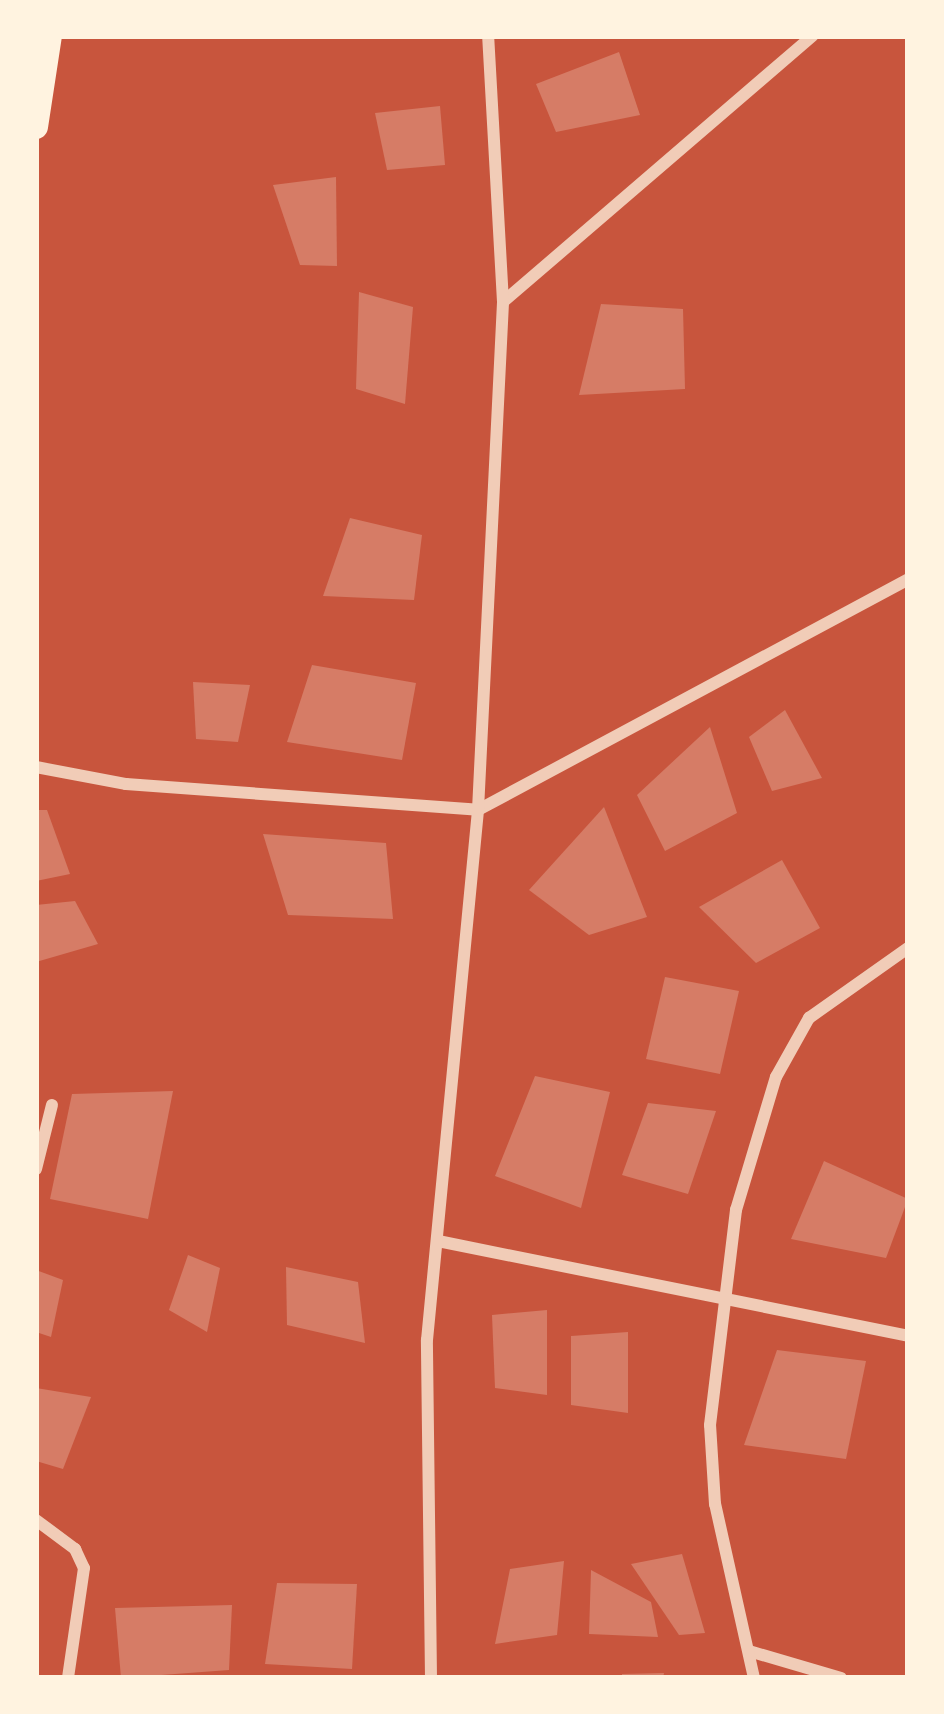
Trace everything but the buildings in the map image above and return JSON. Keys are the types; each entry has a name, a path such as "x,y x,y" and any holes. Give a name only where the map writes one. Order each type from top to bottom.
{"main road":[{"path":"36,127 50,36"}],"street":[{"path":"431,1678 427,1363 478,810 503,302 488,36"},
{"path":"503,302 812,36"},
{"path":"36,766 126,784 478,810 908,579"},
{"path":"754,1678 715,1504 710,1424 736,1210 776,1077 809,1018 908,948"},
{"path":"36,1169 52,1105"},
{"path":"438,1241 721,1304 908,1336"},
{"path":"36,1520 75,1549 84,1568 68,1678"},
{"path":"749,1651 841,1678"}]}
